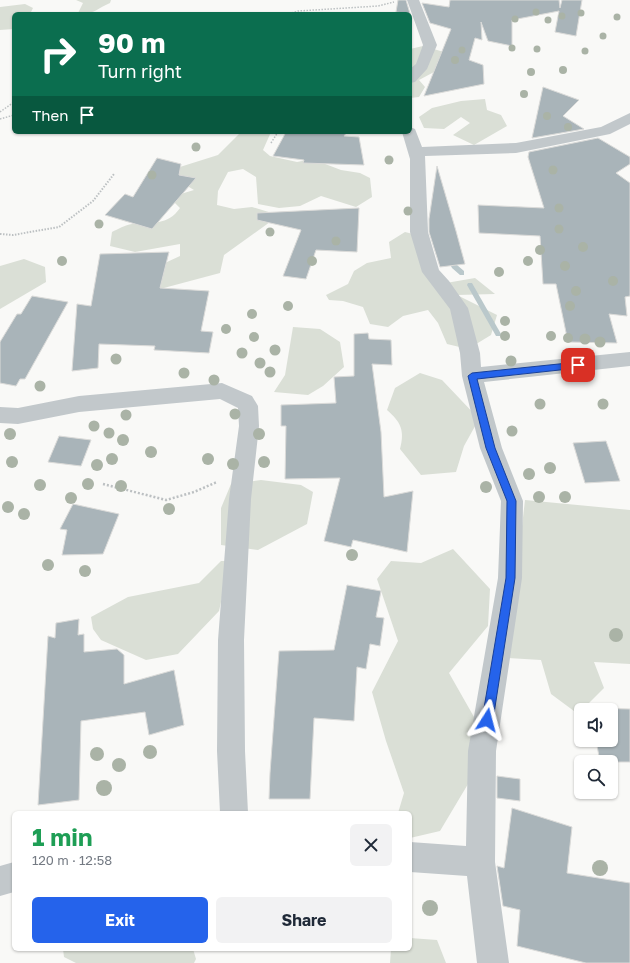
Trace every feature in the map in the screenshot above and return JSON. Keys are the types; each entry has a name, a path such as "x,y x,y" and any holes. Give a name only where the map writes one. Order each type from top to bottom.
{"street":[{"path":"412,76 422,66 430,45 413,0"},
{"path":"493,963 480,862 483,748 510,578 512,501 491,448 472,376 470,353 459,308 444,285 431,272 419,232 419,172 413,142 516,148 605,131 630,118"},
{"path":"472,376 630,359"},
{"path":"0,416 18,416 79,404 222,391 245,402 248,406 249,426 243,472 231,640 231,751 234,811"},
{"path":"412,858 480,862"},
{"path":"0,881 12,878"}],"path":[{"path":"295,12 378,6 400,0"},
{"path":"0,112 12,103"},
{"path":"0,119 12,116"},
{"path":"271,143 277,134"},
{"path":"0,234 13,235 59,227 93,201 114,174"},
{"path":"103,484 166,500 194,492 243,472"}],"shaded area":[{"path":"76,0 111,0 110,3 95,11 78,12 83,3"},
{"path":"25,4 33,8 31,12 12,12 12,29 0,30 0,7"},
{"path":"423,46 444,52 434,72 419,80 425,87 419,97 412,98 412,49"},
{"path":"485,99 487,110 501,115 507,126 474,145 453,135 470,123 461,117 444,129 424,128 419,117 432,108 461,101"},
{"path":"239,134 270,134 263,150 270,156 297,162 312,159 341,170 360,173 370,178 372,197 356,207 321,196 300,206 279,208 258,204 256,177 243,169 228,172 218,191 217,205 234,209 252,207 272,213 270,222 224,255 220,273 160,289 141,274 180,256 180,244 135,252 110,246 112,232 129,225 159,222 170,218 180,208 173,201 174,196 194,190 164,172 218,155"},
{"path":"405,232 417,235 446,283 475,278 495,294 457,295 497,315 491,335 468,349 447,344 438,323 428,310 403,316 388,327 370,324 363,307 343,301 329,300 326,295 348,284 354,271 367,263 391,258 389,242"},
{"path":"24,259 45,267 46,282 0,309 0,266"},
{"path":"293,327 320,329 340,342 344,367 323,386 308,395 274,392 285,375"},
{"path":"420,373 442,380 479,419 464,446 456,472 421,475 400,449 402,437 401,427 396,419 387,410 395,388"},
{"path":"261,480 301,485 313,492 307,524 258,550 221,545 221,508 231,484"},
{"path":"525,500 630,510 630,664 594,662 604,688 589,703 574,703 574,711 551,694 541,660 507,658"},
{"path":"453,549 490,589 488,626 449,673 478,724 471,779 440,831 412,838 412,811 399,811 404,793 386,741 372,692 398,641 377,579 391,561 421,563"},
{"path":"221,561 230,561 219,611 178,654 146,660 101,640 93,629 91,617 128,597 199,583"},
{"path":"412,938 437,940 446,963 390,963 391,951 412,951"},
{"path":"63,951 194,951 196,959 194,963 76,963 64,957"}],"building":[{"path":"398,0 406,0 410,12 396,12"},
{"path":"450,0 559,0 560,8 562,0 582,0 576,36 555,32 559,11 512,20 512,46 488,41 481,22 482,40 475,38 469,60 483,65 484,84 424,96 451,29 430,23 422,3 449,7"},
{"path":"543,87 579,100 563,116 584,129 532,138"},
{"path":"285,134 346,134 344,136 359,137 364,165 303,163 304,160 273,156"},
{"path":"598,138 630,157 630,164 616,173 630,183 630,296 625,297 627,316 609,314 617,343 568,342 556,284 543,284 540,236 479,233 478,205 544,208 528,157 529,152"},
{"path":"157,158 181,164 179,175 196,178 152,229 105,215 125,194 133,197"},
{"path":"437,166 465,264 440,267 429,232 429,219"},
{"path":"359,208 357,252 316,250 306,279 283,276 301,230 257,220 257,213"},
{"path":"169,252 160,288 209,291 201,331 213,332 209,353 154,350 155,346 99,344 98,368 72,371 77,304 91,306 100,254"},
{"path":"32,296 68,302 25,379 20,379 16,386 0,383 0,342 17,314 21,314"},
{"path":"368,333 369,339 391,340 392,365 372,364 381,432 384,497 413,491 407,552 353,540 351,547 324,541 340,478 285,479 286,426 281,426 281,405 336,403 334,377 354,376 354,334"},
{"path":"59,436 91,440 81,466 48,462"},
{"path":"606,441 620,481 585,483 573,443"},
{"path":"73,504 119,514 103,554 62,555 67,530 60,529"},
{"path":"347,585 381,591 376,617 384,618 380,646 370,644 366,669 357,667 354,721 314,718 310,799 269,799 279,651 334,650"},
{"path":"79,619 78,635 84,634 84,652 117,649 124,655 124,684 174,670 184,725 149,735 145,712 81,721 79,800 38,805 48,636 55,638 56,623"},
{"path":"618,709 630,709 630,762 618,762 618,755 599,755 597,747 618,747"},
{"path":"497,776 520,779 520,801 497,798"},
{"path":"512,808 572,827 567,873 630,883 630,963 586,963 517,946 520,910 503,906 497,866 504,868"}],"waterway":[{"path":"449,256 454,266 462,273"},
{"path":"470,285 498,334"}],"route":[{"path":"487,720 510,578 512,501 491,448 472,376 504,374 578,365"}]}
